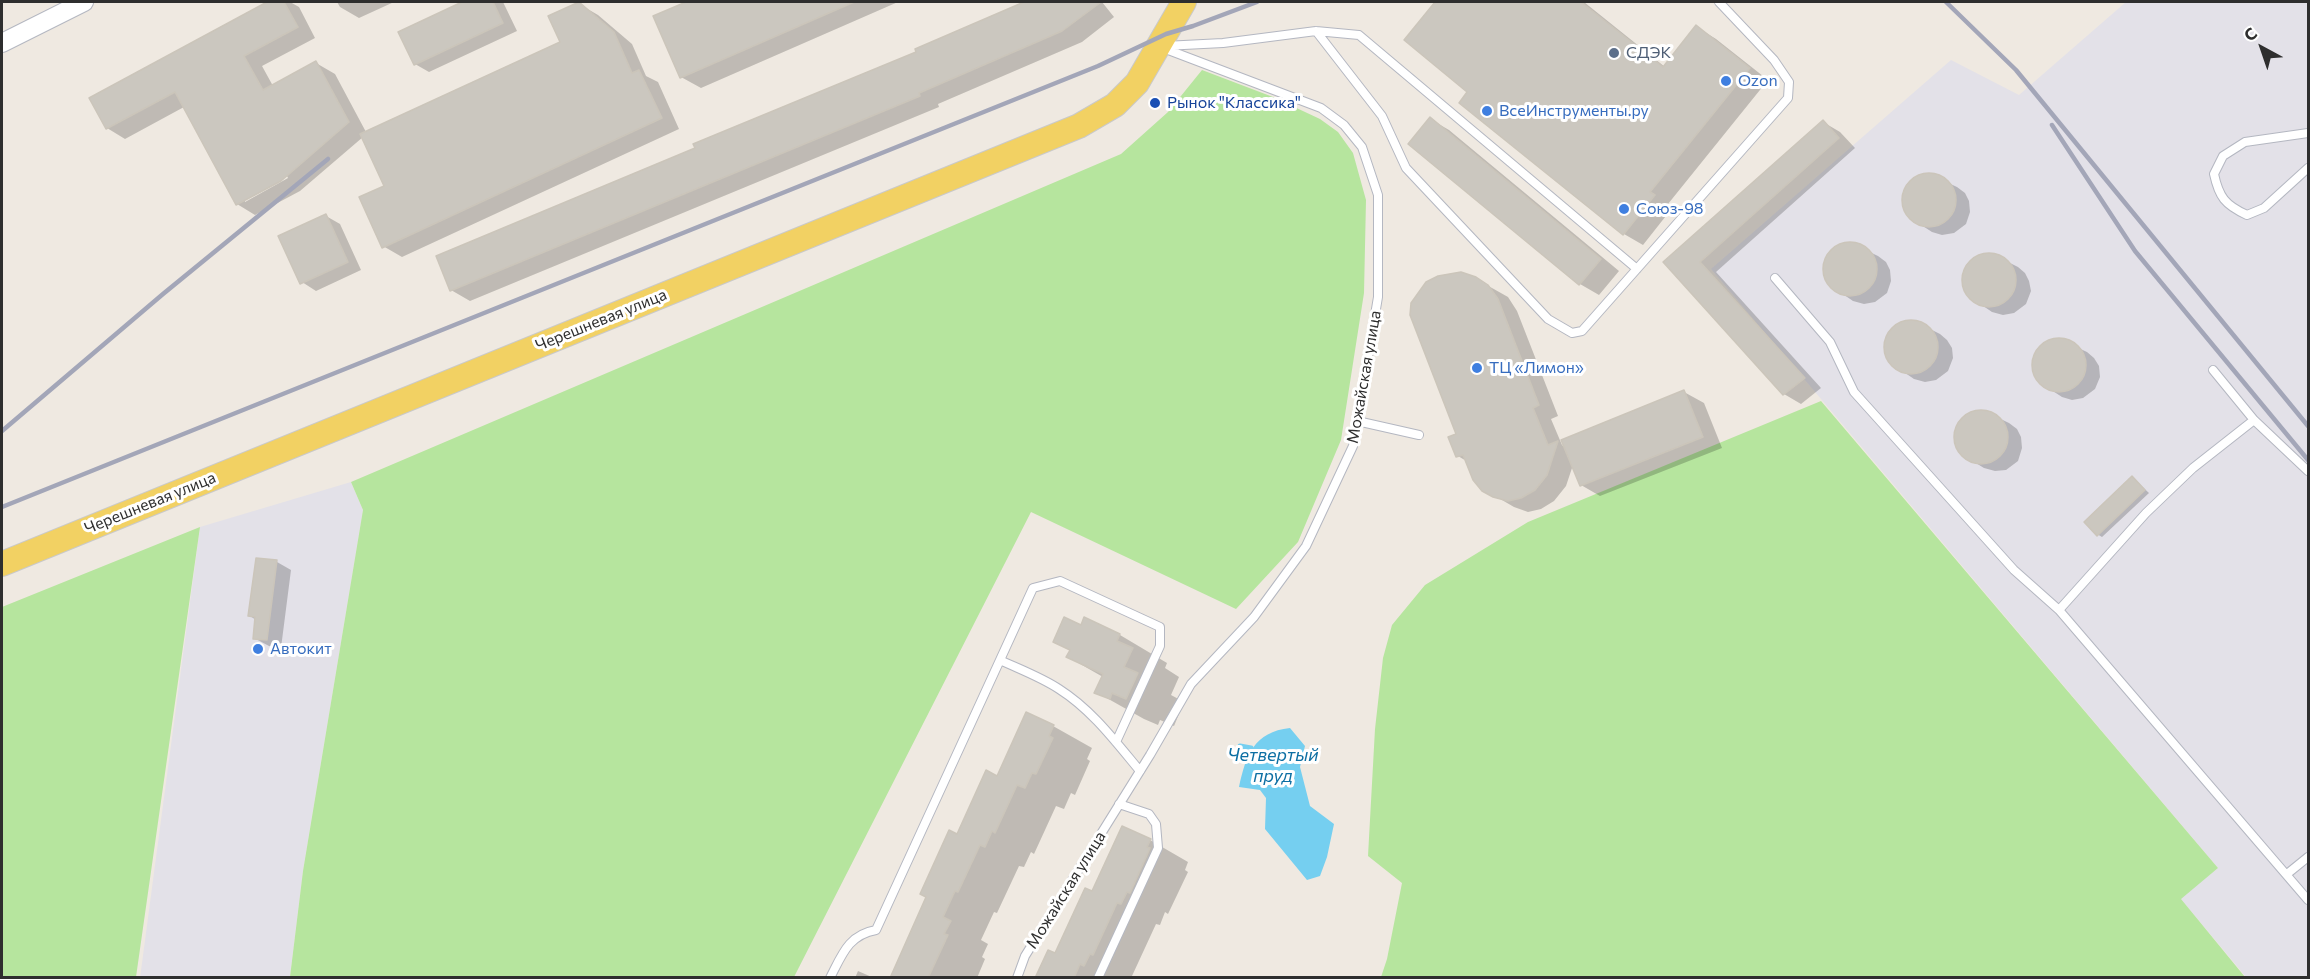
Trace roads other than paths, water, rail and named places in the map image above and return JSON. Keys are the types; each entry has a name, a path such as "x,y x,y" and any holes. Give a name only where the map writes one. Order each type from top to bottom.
{"main road":[{"name":"Черешневая улица","path":"2,564 1079,126 1115,105 1137,83 1184,2"}],"street":[{"path":"2,44 84,2"}],"lane":[{"path":"1316,30 1382,116 1406,168 1548,319 1572,333 1582,331 1788,98 1789,82 1774,60 1719,2"},
{"path":"1163,40 1223,43 1316,30 1359,35 1637,269"},
{"name":"Можайская улица","path":"1017,978 1025,956 1191,684 1254,617 1306,546 1353,446 1378,297 1378,195 1362,147 1344,125 1321,108 1163,40"},
{"path":"2308,133 2245,142 2223,156 2214,174 2218,193 2231,208 2247,214 2264,208 2308,168"},
{"path":"1774,278 1830,342 1854,392 2014,570 2058,610 2308,900"},
{"path":"2212,370 2254,420 2308,471"},
{"path":"2058,610 2146,513 2193,468 2254,420"},
{"path":"1357,421 1419,435"},
{"path":"830,978 846,947 862,933 876,930 1033,588 1060,581 1160,627 1160,646 1116,742"},
{"path":"1000,660 1058,688 1098,720 1140,771"},
{"path":"1098,978 1158,848 1156,824 1149,814 1119,804"},
{"path":"2287,874 2308,857"}],"water":[{"name":"Четвертый пруд","path":"1290,728 1305,746 1300,767 1310,806 1334,824 1327,857 1320,876 1307,880 1265,829 1266,798 1260,790 1239,787 1249,755 1260,740 1278,730"}],"waterway":[{"path":"1240,746 1251,748"}],"railway":[{"path":"2,507 1098,66 1166,34 1257,2"},
{"path":"1946,2 2016,70 2308,426"},
{"path":"2052,125 2135,251 2308,460"},
{"path":"2,431 163,294 328,159"}],"place":[{"name":"СДЭК","path":"1614,53"},
{"name":"Ozon","path":"1726,81"},
{"name":"Рынок \"Классика\"","path":"1155,103"},
{"name":"ВсеИнструменты.ру","path":"1487,111"},
{"name":"Союз-98","path":"1624,209"},
{"name":"ТЦ «Лимон»","path":"1477,368"},
{"name":"Автокит","path":"258,649"}]}
